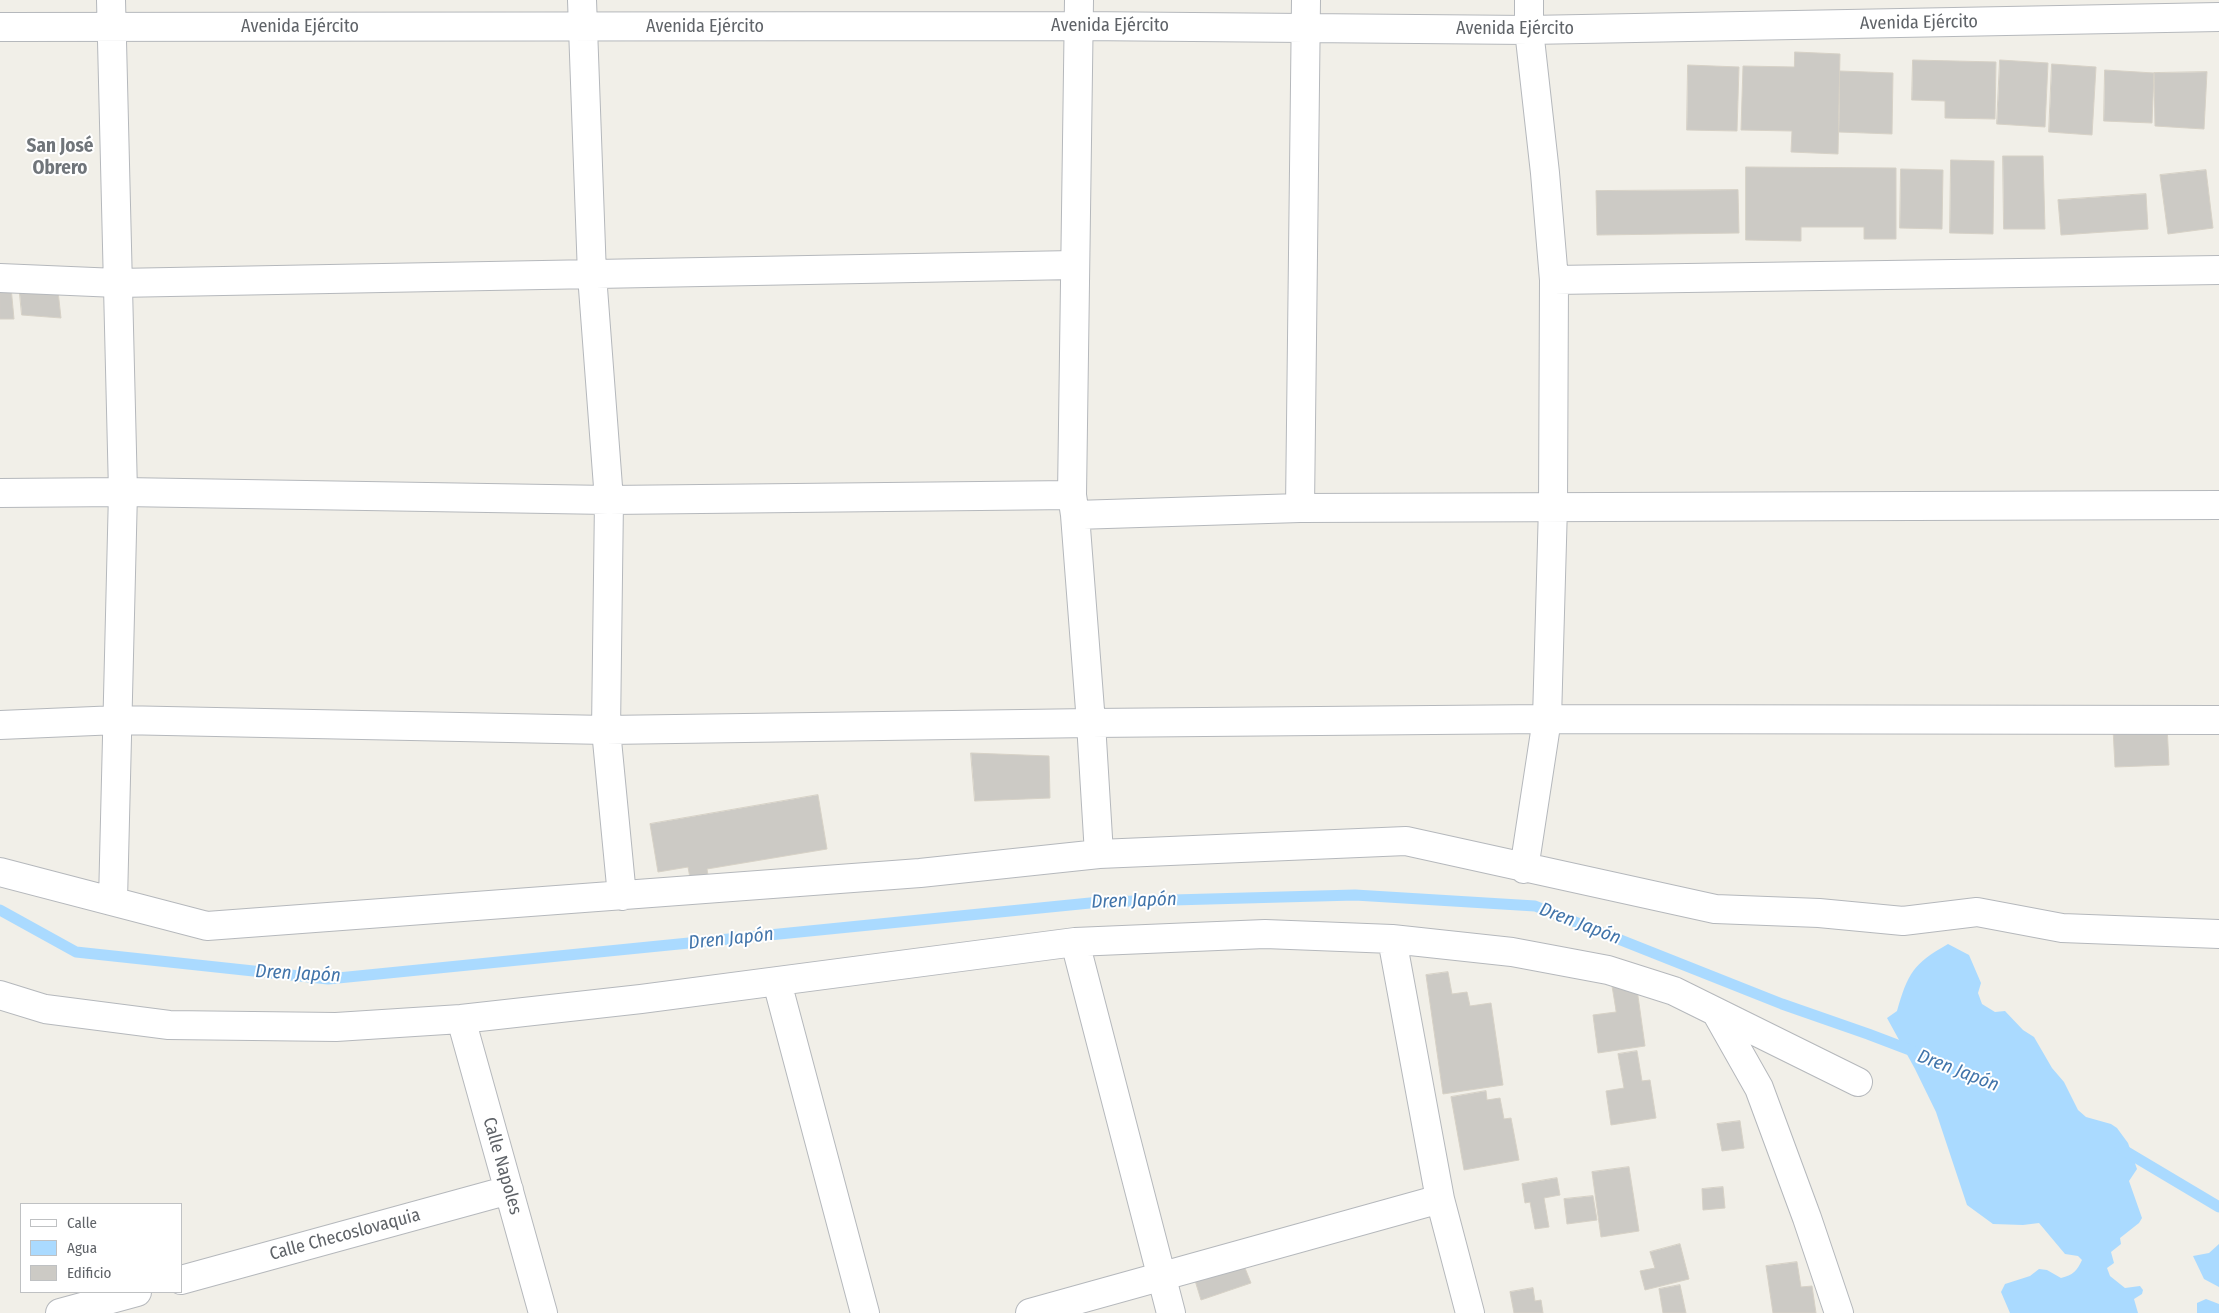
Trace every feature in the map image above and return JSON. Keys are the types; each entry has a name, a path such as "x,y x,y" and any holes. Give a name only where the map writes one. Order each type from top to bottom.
{"street":[{"path":"111,0 123,492 113,901"},
{"path":"582,0 592,275 609,500 606,730 622,896"},
{"path":"1300,508 1306,0"},
{"path":"1524,868 1546,719 1553,506 1554,280 1545,173 1528,30 1529,0"},
{"path":"1080,13 1074,265 1074,505 1099,854"},
{"name":"Avenida Ejército","path":"0,27 583,27 1080,13 1307,28 1528,30 2219,17"},
{"path":"0,278 117,282 1074,265"},
{"path":"1554,280 2219,270"},
{"path":"0,493 123,492 1300,508 2219,505"},
{"path":"0,725 118,720 606,730 1091,722 1546,719 2219,720"},
{"path":"0,872 206,926 920,873 1099,854 1406,841 1715,909 1819,913 1903,921 1977,912 2062,928 2219,934"},
{"path":"0,995 44,1009 168,1025 336,1027 461,1019 777,982 1075,942 1265,934 1392,939 1512,952 1608,970 1674,991 1858,1082"},
{"path":"1392,939 1440,1199 1470,1313"},
{"path":"1075,942 1171,1313"},
{"path":"777,982 865,1313"},
{"path":"1716,1012 1758,1088 1807,1218 1838,1313"},
{"name":"Calle Napoles","path":"461,1019 543,1313"},
{"name":"Calle Checoslovaquia","path":"182,1280 509,1190"},
{"path":"1030,1313 1440,1199"},
{"path":"60,1313 133,1293"}],"water":[{"path":"1948,944 1969,955 1981,983 1978,993 1982,1004 1995,1012 2005,1011 2023,1030 2034,1037 2052,1068 2064,1082 2078,1110 2086,1117 2111,1124 2117,1128 2128,1143 2137,1169 2129,1181 2142,1218 2139,1223 2120,1238 2121,1244 2111,1252 2114,1263 2107,1268 2110,1276 2125,1288 2140,1286 2143,1290 2142,1294 2134,1299 2138,1313 2010,1313 2001,1292 2005,1284 2030,1276 2039,1269 2047,1270 2061,1278 2065,1277 2074,1272 2082,1260 2078,1256 2065,1254 2039,1223 2023,1225 1993,1224 1967,1205 1936,1112 1887,1018 1897,1011 1909,978 1919,964"},
{"path":"2219,1244 2219,1287 2204,1279 2193,1256 2209,1253"},
{"path":"2206,1299 2219,1304 2219,1313 2197,1313 2197,1303"}],"building":[{"path":"1795,52 1840,54 1838,154 1791,152 1792,131 1741,130 1743,66 1794,67"},
{"path":"1913,60 1996,62 1995,119 1945,118 1945,101 1912,100"},
{"path":"2000,60 2048,63 2045,127 1997,124"},
{"path":"2052,64 2096,67 2092,135 2049,132"},
{"path":"1688,65 1739,67 1737,131 1687,130"},
{"path":"2105,70 2154,73 2152,123 2104,121"},
{"path":"1840,71 1893,73 1892,134 1839,132"},
{"path":"2207,72 2204,129 2155,126 2154,73"},
{"path":"2003,156 2043,156 2045,229 2004,229"},
{"path":"1951,160 1994,161 1993,234 1950,233"},
{"path":"1746,167 1896,168 1896,239 1864,239 1864,227 1801,227 1801,241 1746,240"},
{"path":"1901,169 1943,170 1942,229 1900,228"},
{"path":"2206,170 2213,228 2168,234 2160,175"},
{"path":"1738,190 1739,233 1597,235 1596,191"},
{"path":"2146,194 2148,229 2061,235 2058,200"},
{"path":"19,285 58,291 61,318 22,315"},
{"path":"0,286 11,287 14,319 0,319"},
{"path":"2167,725 2169,765 2115,767 2113,728"},
{"path":"971,753 1049,756 1050,798 975,801"},
{"path":"818,795 827,849 707,869 710,887 692,889 688,867 658,872 650,824"},
{"path":"1448,972 1452,994 1467,992 1470,1006 1491,1003 1503,1085 1443,1094 1426,975"},
{"path":"1611,978 1636,982 1645,1046 1598,1053 1593,1015 1616,1012"},
{"path":"1637,1051 1642,1081 1650,1080 1656,1118 1611,1125 1606,1091 1624,1088 1618,1054"},
{"path":"1486,1091 1487,1100 1500,1098 1504,1119 1511,1118 1519,1160 1464,1170 1451,1097"},
{"path":"1740,1121 1744,1148 1722,1151 1717,1124"},
{"path":"1629,1167 1639,1231 1601,1237 1592,1172"},
{"path":"1557,1178 1560,1195 1544,1198 1549,1227 1535,1229 1530,1202 1525,1203 1522,1184"},
{"path":"1723,1187 1725,1208 1703,1210 1702,1189"},
{"path":"1593,1196 1597,1220 1567,1224 1564,1199"},
{"path":"1680,1244 1689,1279 1645,1290 1640,1271 1655,1268 1650,1252"},
{"path":"1797,1262 1801,1287 1812,1286 1816,1313 1773,1313 1766,1266"},
{"path":"1243,1263 1251,1283 1201,1300 1193,1274"},
{"path":"1680,1285 1686,1313 1663,1313 1659,1289"},
{"path":"1533,1288 1535,1301 1541,1300 1543,1313 1514,1313 1510,1292"}],"waterway":[{"name":"Dren Japón","path":"0,910 76,952 328,979 1100,902 1355,895 1535,906 1782,1004 1918,1053"},
{"name":"Dren Japón","path":"2120,1148 2219,1207"}],"district":[{"name":"San José Obrero","path":"60,158"}]}
